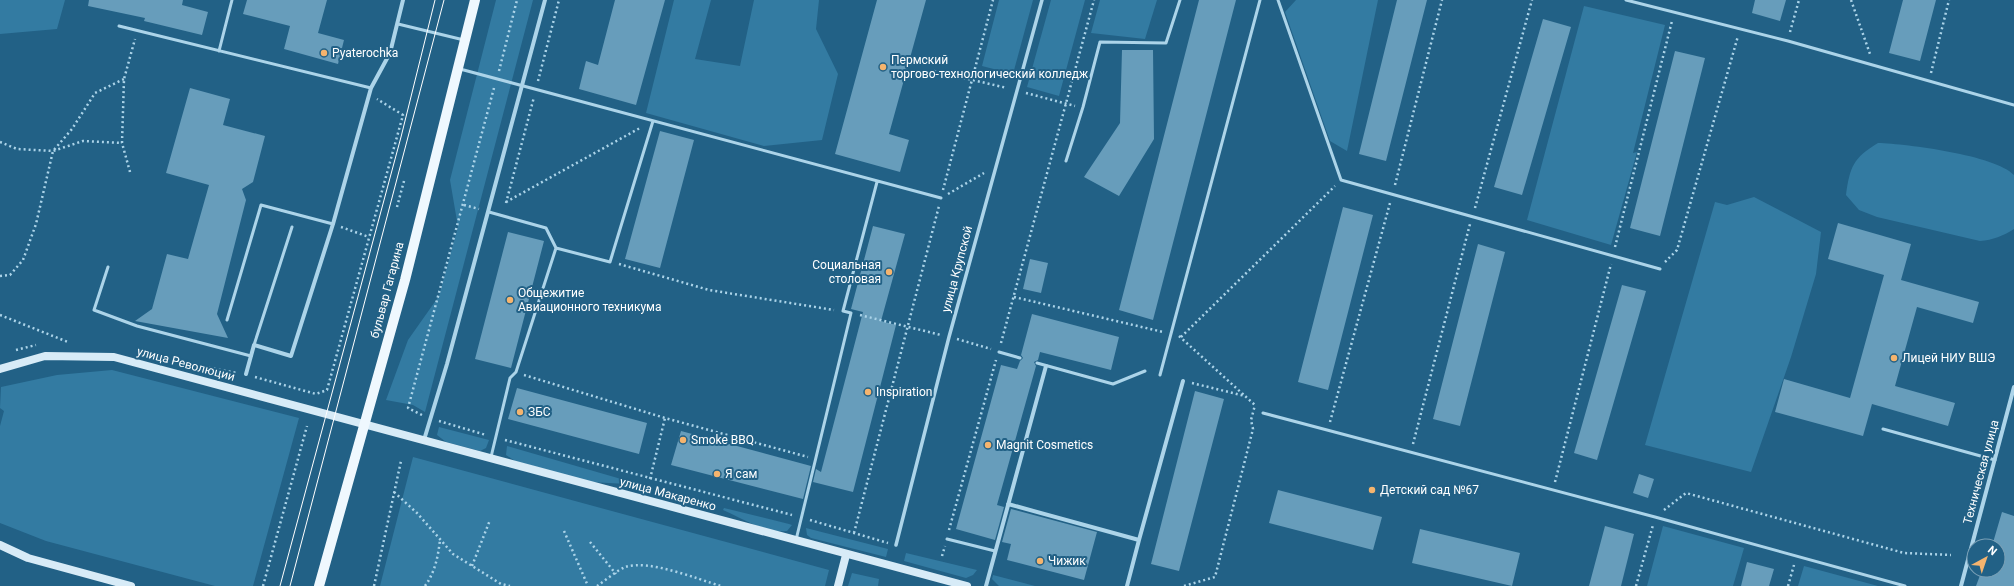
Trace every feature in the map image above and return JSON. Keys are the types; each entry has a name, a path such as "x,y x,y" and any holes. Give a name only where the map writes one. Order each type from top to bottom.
{"main road":[{"name":"бульвар Гагарина","path":"319,586 363,425 405,280 466,41 475,0"},
{"name":"улица Революции","path":"0,370 45,356 114,357 363,425"},
{"name":"улица Макаренко","path":"363,425 796,540 944,583 967,586"},
{"path":"0,545 28,558 132,586"},
{"path":"838,586 846,555"}],"street":[{"path":"246,374 254,345 291,356 333,224 369,94 390,53 404,0"},
{"path":"424,440 447,364 489,212 545,0"},
{"name":"улица Крупской","path":"896,545 949,337 1042,0"},
{"path":"986,586 1046,366"},
{"path":"1127,586 1183,381"},
{"name":"Техническая улица","path":"1961,586 2014,387"},
{"path":"1008,504 1139,540"}],"lane":[{"path":"219,51 232,0"},
{"path":"1066,161 1083,107 1100,42 1166,43 1180,0"},
{"path":"1160,375 1260,0"},
{"path":"1278,0 1341,180 1660,269"},
{"path":"1626,0 1788,41 2014,105"},
{"path":"398,24 466,41"},
{"path":"119,26 371,88"},
{"path":"459,69 941,198"},
{"path":"556,248 610,262 653,121"},
{"path":"796,540 851,313 843,311 877,182"},
{"path":"227,320 261,205 333,224"},
{"path":"489,212 546,228 556,248 516,372 510,378 491,458"},
{"path":"254,345 292,227"},
{"path":"108,267 94,310 137,326 251,356"},
{"path":"999,352 1020,358"},
{"path":"1037,363 1112,384 1145,371"},
{"path":"1263,413 1655,517 1905,586"},
{"path":"1883,429 1994,460"},
{"path":"947,539 995,551"}],"path":[{"path":"408,408 464,204 517,0"},
{"path":"538,81 559,0"},
{"path":"854,533 993,0"},
{"path":"942,556 1094,0"},
{"path":"1328,430 1392,195 1442,0"},
{"path":"1788,41 1799,0"},
{"path":"1851,0 1874,66"},
{"path":"1929,82 1949,0"},
{"path":"1660,269 1677,250 1740,29"},
{"path":"130,172 122,143 124,80 138,30"},
{"path":"0,276 10,275 23,260 36,224 53,151 72,129 94,93 124,80"},
{"path":"327,390 403,115 369,94"},
{"path":"503,216 534,97"},
{"path":"506,202 653,121"},
{"path":"0,142 17,149 53,151 83,141 122,143"},
{"path":"941,198 995,167"},
{"path":"1181,337 1341,180"},
{"path":"397,207 404,181"},
{"path":"464,204 489,212"},
{"path":"333,224 369,237"},
{"path":"610,262 709,290 843,311"},
{"path":"1014,297 1181,337 1263,413"},
{"path":"851,313 908,325"},
{"path":"0,315 68,342"},
{"path":"516,372 665,418 816,460"},
{"path":"1183,381 1245,396"},
{"path":"1184,586 1215,576 1254,429 1251,420 1255,405"},
{"path":"650,479 665,418"},
{"path":"440,421 495,438 802,518 896,545"},
{"path":"263,586 307,426"},
{"path":"374,586 401,461"},
{"path":"394,492 417,513 453,554 501,584 510,586"},
{"path":"1636,586 1655,517 1686,493 1904,553 1950,555"},
{"path":"472,566 490,520"},
{"path":"564,531 588,586"},
{"path":"425,586 432,577 438,556 440,539"},
{"path":"590,542 616,574"},
{"path":"1788,586 1796,556"},
{"path":"597,586 626,567 652,567 666,569 721,586"}],"shaded area":[{"path":"0,0 65,0 57,29 0,34"},
{"path":"496,0 533,0 425,412 413,405 386,400 408,340 439,296 458,227 450,180"},
{"path":"674,0 711,0 695,59 740,66 754,0 819,0 816,29 838,74 822,140 764,146 646,113"},
{"path":"999,0 1033,0 1013,74 982,66"},
{"path":"1051,0 1085,0 1059,96 1027,87"},
{"path":"1100,0 1157,0 1145,39 1091,33"},
{"path":"1296,0 1378,0 1347,151 1330,141 1285,12"},
{"path":"1584,6 1665,25 1633,153 1637,152 1611,245 1527,220"},
{"path":"1878,143 1929,148 1950,152 1970,156 2004,168 2014,175 2014,229 1998,237 1980,241 1877,217 1859,210 1846,195 1849,177 1854,164 1858,159"},
{"path":"1754,197 1821,232 1816,274 1791,357 1751,472 1645,445 1715,202 1727,205"},
{"path":"112,370 299,418 253,586 215,586 46,541 0,523 0,426 4,411 0,408 1,387 57,375"},
{"path":"439,427 489,440 486,448 480,451 446,442 437,435"},
{"path":"507,446 628,481 627,484 591,482 515,461 506,455"},
{"path":"413,457 829,570 825,586 380,586"},
{"path":"724,508 792,525 787,531 763,528 723,510"},
{"path":"1663,526 1744,548 1733,586 1647,586"},
{"path":"806,528 888,549 886,557 811,538 807,535"},
{"path":"906,553 977,570 973,575 966,578 904,561"},
{"path":"1804,566 1878,586 1798,586"},
{"path":"852,573 879,579 878,586 848,586"},
{"path":"993,575 1035,586 999,586 992,579"}],"building":[{"path":"89,0 183,0 182,5 208,12 202,35 144,21 145,18 88,6"},
{"path":"247,0 327,0 318,33 344,40 338,64 284,49 290,26 243,14"},
{"path":"615,0 665,0 636,105 579,89 586,61 598,65"},
{"name":"Пермский торгово-технологический колледж","path":"877,0 926,0 889,134 909,140 900,172 835,154"},
{"path":"1199,0 1236,0 1153,320 1119,310"},
{"path":"1397,0 1427,0 1386,161 1359,154"},
{"path":"1755,0 1786,0 1780,21 1752,13"},
{"path":"1903,0 1936,0 1920,61 1889,53"},
{"path":"1543,19 1571,27 1522,195 1494,187"},
{"path":"1122,50 1153,50 1154,139 1119,196 1084,177 1120,123"},
{"path":"1675,51 1705,58 1660,236 1630,228"},
{"path":"190,88 230,99 223,125 265,136 253,182 242,189 246,200 217,314 228,338 135,321 152,309 167,254 188,259 209,185 166,173"},
{"path":"660,131 694,140 660,268 625,259"},
{"path":"1343,207 1373,215 1328,390 1298,382"},
{"path":"1838,223 1911,244 1901,280 1979,302 1973,323 1917,307 1895,386 1955,403 1948,426 1872,404 1863,436 1775,412 1784,379 1850,398 1884,275 1828,259"},
{"path":"873,226 905,234 881,321 896,325 853,492 813,482 816,469 821,472 863,312 851,309"},
{"name":"Общежитие Авиационного техникума","path":"508,232 544,241 511,368 475,359"},
{"path":"1478,244 1505,252 1460,426 1433,419"},
{"path":"1030,259 1048,263 1041,293 1023,289"},
{"path":"1622,285 1646,291 1597,460 1574,453"},
{"path":"1032,314 1119,337 1111,370 1040,352 1038,360 1034,362 1036,366 997,505 1004,507 995,540 956,529 1001,365 1017,369 1023,358 1021,355"},
{"path":"517,388 647,423 639,454 508,419"},
{"path":"1195,391 1224,399 1179,571 1151,564"},
{"path":"681,431 811,466 803,499 671,465"},
{"path":"1639,474 1654,479 1648,498 1633,493"},
{"path":"1278,490 1382,517 1373,550 1269,523"},
{"path":"1011,509 1097,532 1084,580 1007,560 1011,544 1002,542"},
{"path":"2002,512 2014,516 2014,586 1976,586 1979,578 2006,578 2006,538 1994,538"},
{"path":"1605,526 1634,534 1621,586 1589,586"},
{"path":"1420,529 1520,553 1512,586 1412,563"},
{"path":"1747,562 1774,569 1769,586 1741,586"}],"tram line":[{"path":"280,586 401,137 435,0"},
{"path":"290,586 444,0"}],"place":[{"name":"Pyaterochka","path":"324,53"},
{"name":"Пермский торгово-технологический колледж","path":"883,67"},
{"name":"Социальная столовая","path":"889,272"},
{"name":"Общежитие Авиационного техникума","path":"510,300"},
{"name":"Лицей НИУ ВШЭ","path":"1894,358"},
{"name":"Inspiration","path":"868,392"},
{"name":"ЗБС","path":"520,412"},
{"name":"Smoke BBQ","path":"683,440"},
{"name":"Magnit Cosmetics","path":"988,445"},
{"name":"Я сам","path":"717,474"},
{"name":"Детский сад №67","path":"1372,490"},
{"name":"Чижик","path":"1040,561"}]}
